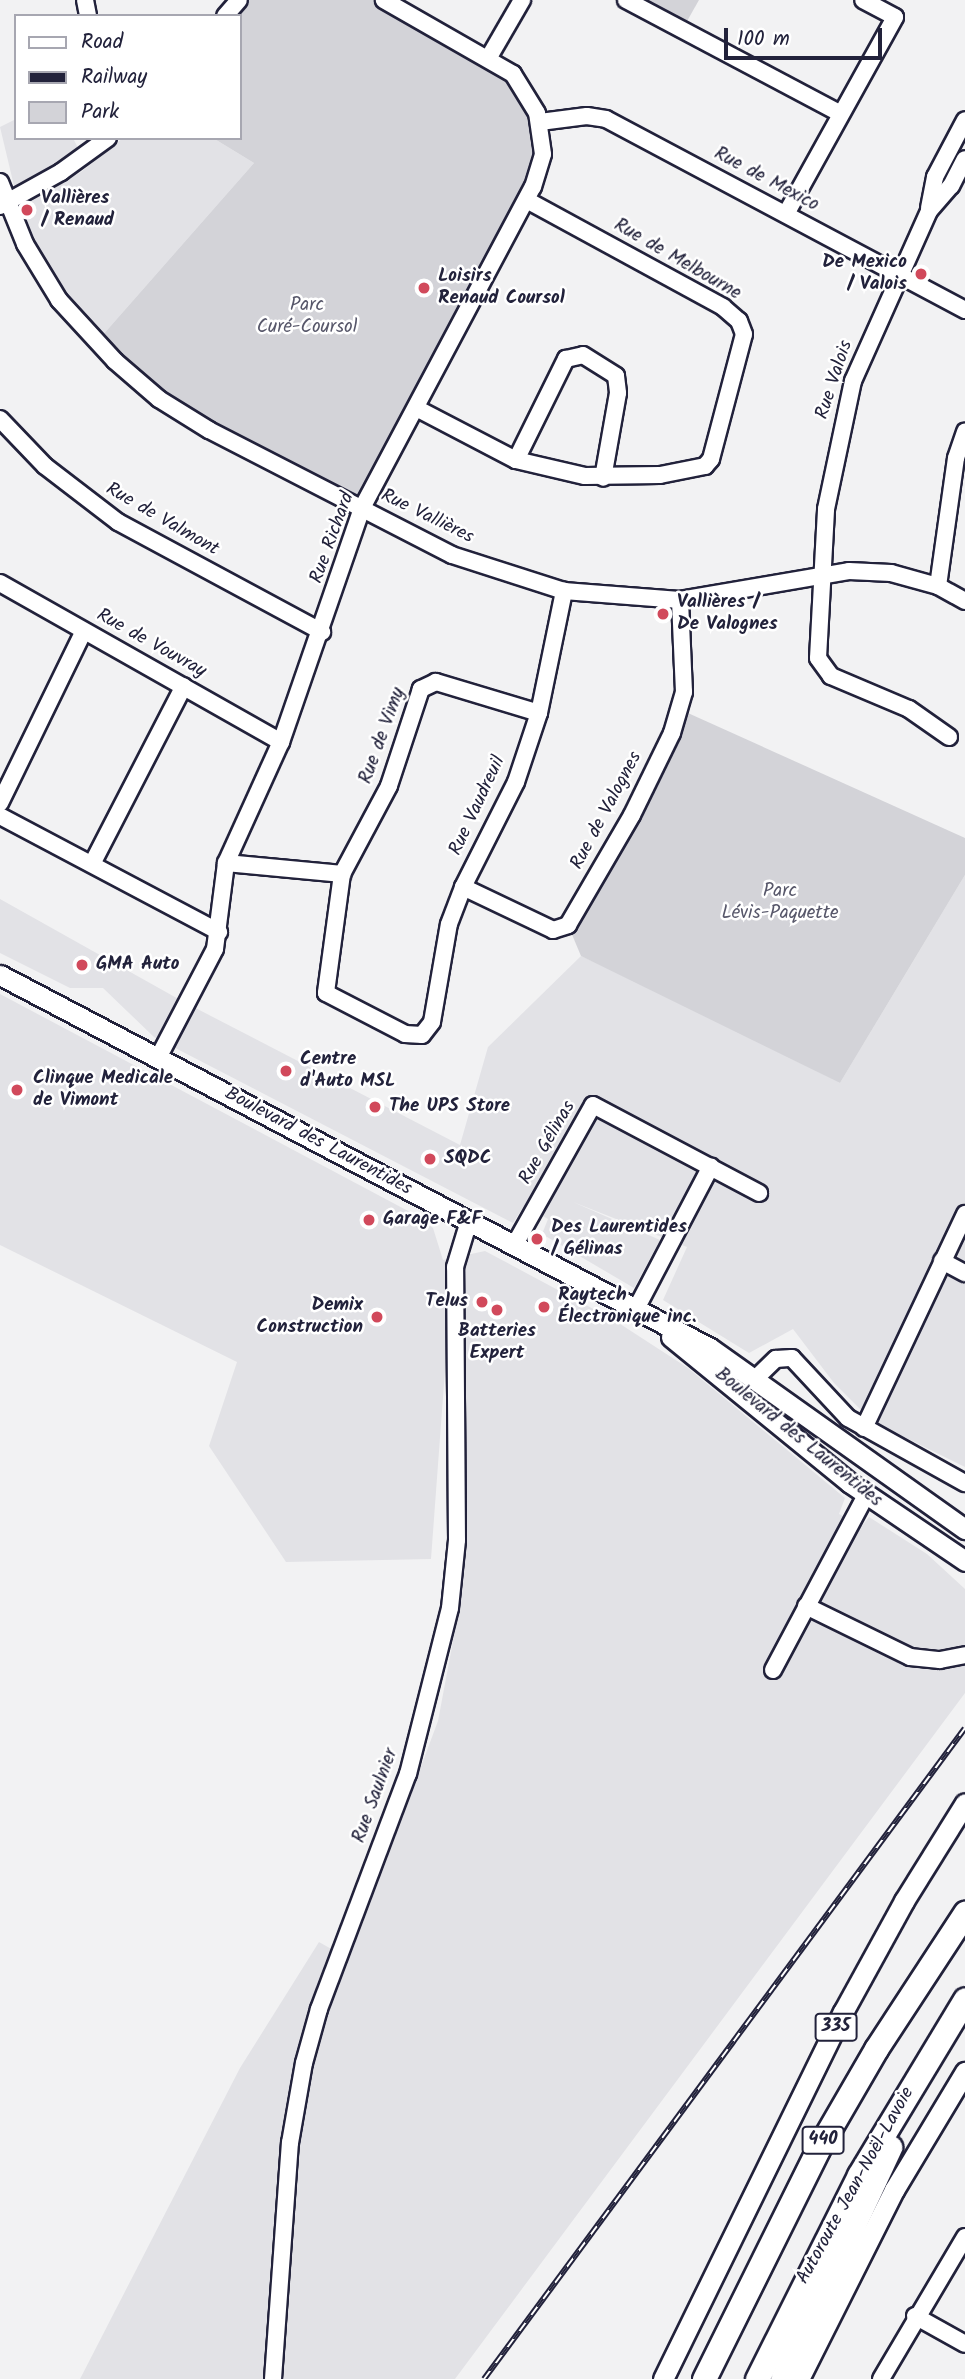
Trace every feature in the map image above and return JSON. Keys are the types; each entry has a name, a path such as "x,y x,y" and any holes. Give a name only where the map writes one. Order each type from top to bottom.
{"highway":[{"name":"440","path":"704,2379 818,2149 876,2049 965,1913"},
{"name":"Autoroute Jean-Noël-Lavoie","path":"757,2379 847,2196 965,1999"},
{"path":"782,2379 951,2020"}],"main road":[{"name":"Boulevard des Laurentides","path":"0,975 717,1352 965,1529"},
{"name":"Boulevard des Laurentides","path":"636,1309 866,1495 965,1561"},
{"name":"335","path":"663,2376 848,2003 965,1803"},
{"path":"799,2379 894,2190 965,2072"}],"street":[{"path":"227,14 239,0"},
{"name":"Rue Richard","path":"158,1058 210,959 219,932 226,863 281,742 323,632 362,508 418,409 527,200 542,155 540,122 532,100 513,74 489,57 384,0"},
{"path":"489,57 522,0"},
{"path":"626,0 841,114"},
{"path":"786,214 895,17 863,0"},
{"name":"Rue de Mexico","path":"540,122 587,116 606,119 965,310"},
{"name":"Rue Valois","path":"929,211 935,177 965,120"},
{"path":"4,204 61,172 105,140"},
{"name":"Rue Valois","path":"949,737 909,709 831,676 822,668 818,658 825,509 853,381 897,274 929,211 951,186 965,159"},
{"name":"Rue Vallières","path":"0,182 4,204 59,300 115,361 209,430 452,555 564,591 680,600 822,573 891,573 938,586 965,601"},
{"name":"Rue de Melbourne","path":"418,409 516,460 603,478 660,475 705,466 744,334 739,321 723,307 527,200"},
{"path":"516,460 565,359 583,355 616,376 618,393 603,478"},
{"name":"Rue de Valmont","path":"0,419 45,466 118,522 323,632"},
{"path":"938,586 965,432"},
{"name":"Rue de Vouvray","path":"0,583 281,742"},
{"name":"Rue Vaudreuil","path":"422,1035 432,1022 449,924 463,887 516,782 539,713 564,591"},
{"name":"Rue de Valognes","path":"463,887 553,930 568,925 632,815 672,733 684,692 680,600"},
{"path":"0,803 84,631"},
{"name":"Rue de Vimy","path":"422,1035 405,1034 326,993 342,874 389,786 421,688 436,682 539,713"},
{"path":"92,864 184,686"},
{"path":"0,816 219,932"},
{"path":"226,863 342,874"},
{"name":"Rue Gélinas","path":"515,1244 593,1105 759,1193"},
{"path":"636,1309 711,1166"},
{"path":"864,1428 965,1214"},
{"name":"Rue Saulnier","path":"273,2379 290,2143 304,2063 318,2009 411,1765 450,1608 457,1523 454,1267 469,1221"},
{"path":"942,1261 965,1273"},
{"name":"Boulevard des Laurentides","path":"755,1379 776,1359 792,1358 842,1412 864,1428 965,1483"},
{"path":"773,1670 866,1495"},
{"path":"806,1606 910,1657 940,1660 965,1655"},
{"path":"881,2379 915,2316 965,2237"},
{"path":"915,2316 965,2344"}],"shaded area":[{"path":"14,120 14,140 74,140 80,152 15,190 0,127"},
{"path":"121,140 216,140 254,163 101,337 37,253 15,211 81,172"},
{"path":"965,875 965,1467 876,1423 878,1417 863,1412 834,1383 793,1329 749,1353 663,1300 687,1247 573,1202 660,1240 634,1288 542,1234 548,1219 524,1206 513,1223 154,1037 103,988 70,988 0,953 0,899 182,1001 460,1145 488,1047 581,956 651,987 840,1083"},
{"path":"0,994 410,1212 433,1228 443,1260 485,1251 614,1320 688,1368 845,1498 839,1514 862,1526 869,1517 927,1554 965,1589 965,1693 455,2379 80,2379 240,2068 319,1942 349,1959 438,1721 462,1593 466,1540 462,1395 448,1330 431,1559 286,1562 209,1446 237,1362 0,1245"}],"green space":[{"name":"Parc Curé-Coursol","path":"239,0 384,0 489,57 532,100 543,154 362,508 159,399 101,337 254,163 216,140 242,140 242,14 227,14"},
{"path":"626,0 699,0 682,30"},
{"name":"Parc Lévis-Paquette","path":"679,709 965,838 965,875 840,1083 581,956 568,925"}],"railway":[{"path":"484,2379 965,1728"}],"place":[{"name":"Vallières / Renaud","path":"27,210"},
{"name":"De Mexico / Valois","path":"921,274"},
{"name":"Loisirs Renaud Coursol","path":"424,288"},
{"name":"Vallières / De Valognes","path":"663,614"},
{"name":"GMA Auto","path":"82,965"},
{"name":"Centre d'Auto MSL","path":"286,1071"},
{"name":"Clinque Medicale de Vimont","path":"17,1090"},
{"name":"The UPS Store","path":"375,1107"},
{"name":"SQDC","path":"430,1159"},
{"name":"Garage F&F","path":"369,1220"},
{"name":"Des Laurentides / Gélinas","path":"537,1239"},
{"name":"Telus","path":"482,1302"},
{"name":"Raytech Électronique inc.","path":"544,1307"},
{"name":"Batteries Expert","path":"497,1310"},
{"name":"Demix Construction","path":"377,1317"}]}
